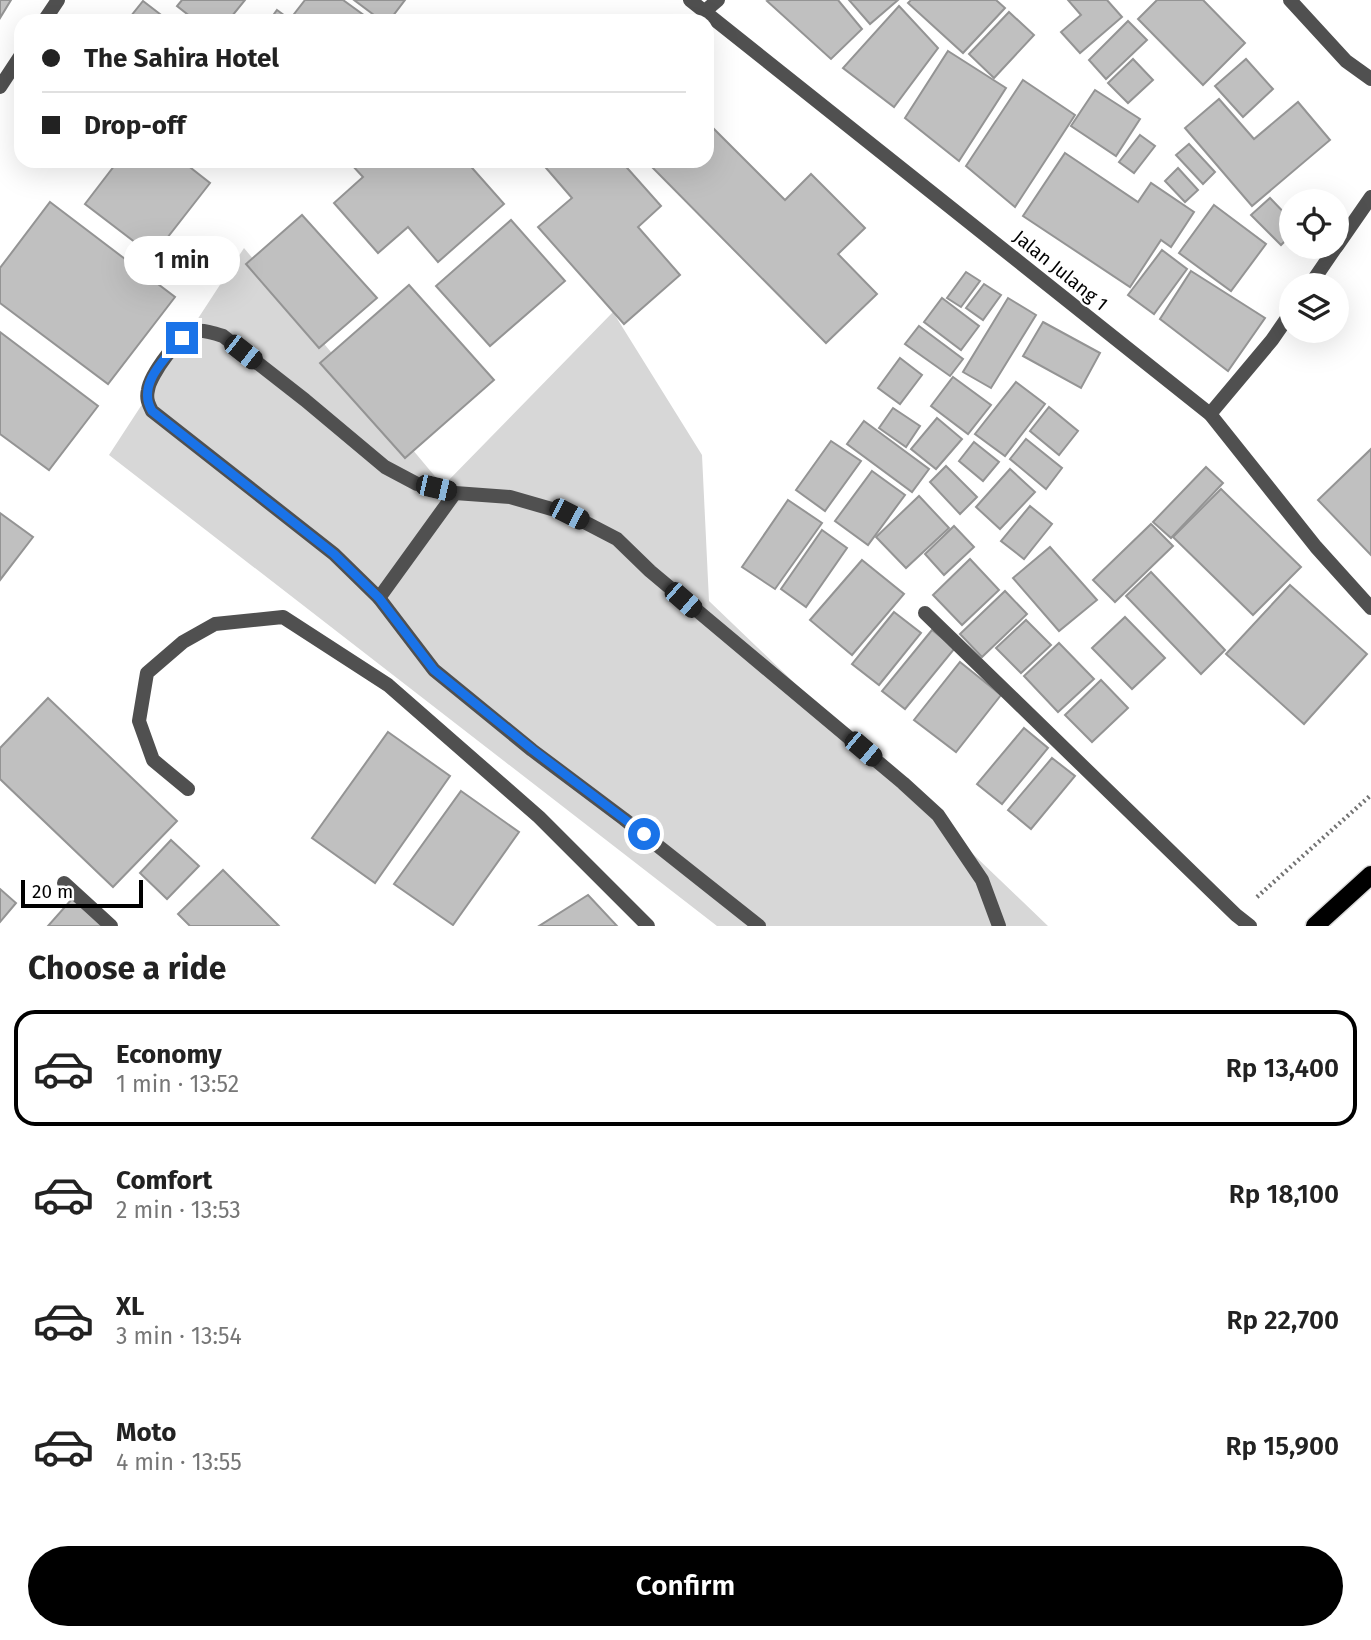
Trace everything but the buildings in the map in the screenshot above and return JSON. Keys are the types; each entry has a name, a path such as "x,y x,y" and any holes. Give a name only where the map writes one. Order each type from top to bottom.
{"main road":[{"path":"1315,926 1371,875"}],"street":[{"name":"Jalan Julang 1","path":"690,0 709,14"},
{"path":"705,11 718,0"},
{"path":"1290,0 1346,61 1371,79"},
{"name":"Jalan Julang 1","path":"714,18 1210,414 1316,547 1371,608"},
{"path":"0,87 14,66"},
{"path":"1349,229 1371,197"},
{"path":"1210,414 1279,330"},
{"path":"759,926 434,670 379,598 334,554 152,411 147,402 150,380 182,338 193,331 208,331 223,336 305,400 384,467 417,484 455,493 510,497 569,514 617,539 650,571 938,815 982,880 999,926"},
{"path":"379,598 455,493"},
{"path":"925,613 1250,926"},
{"path":"188,789 153,760 139,721 147,673 183,642 215,624 283,617 388,685 540,817 648,926"},
{"path":"64,883 111,926"}],"path":[{"path":"1236,915 1371,795"}],"shaded area":[{"path":"244,248 443,486 613,312 702,455 709,601 1048,926 717,926 109,455"}],"route":[{"path":"182,338 150,380 147,402 152,411 334,554 379,598 434,670 533,750 644,834"}]}
